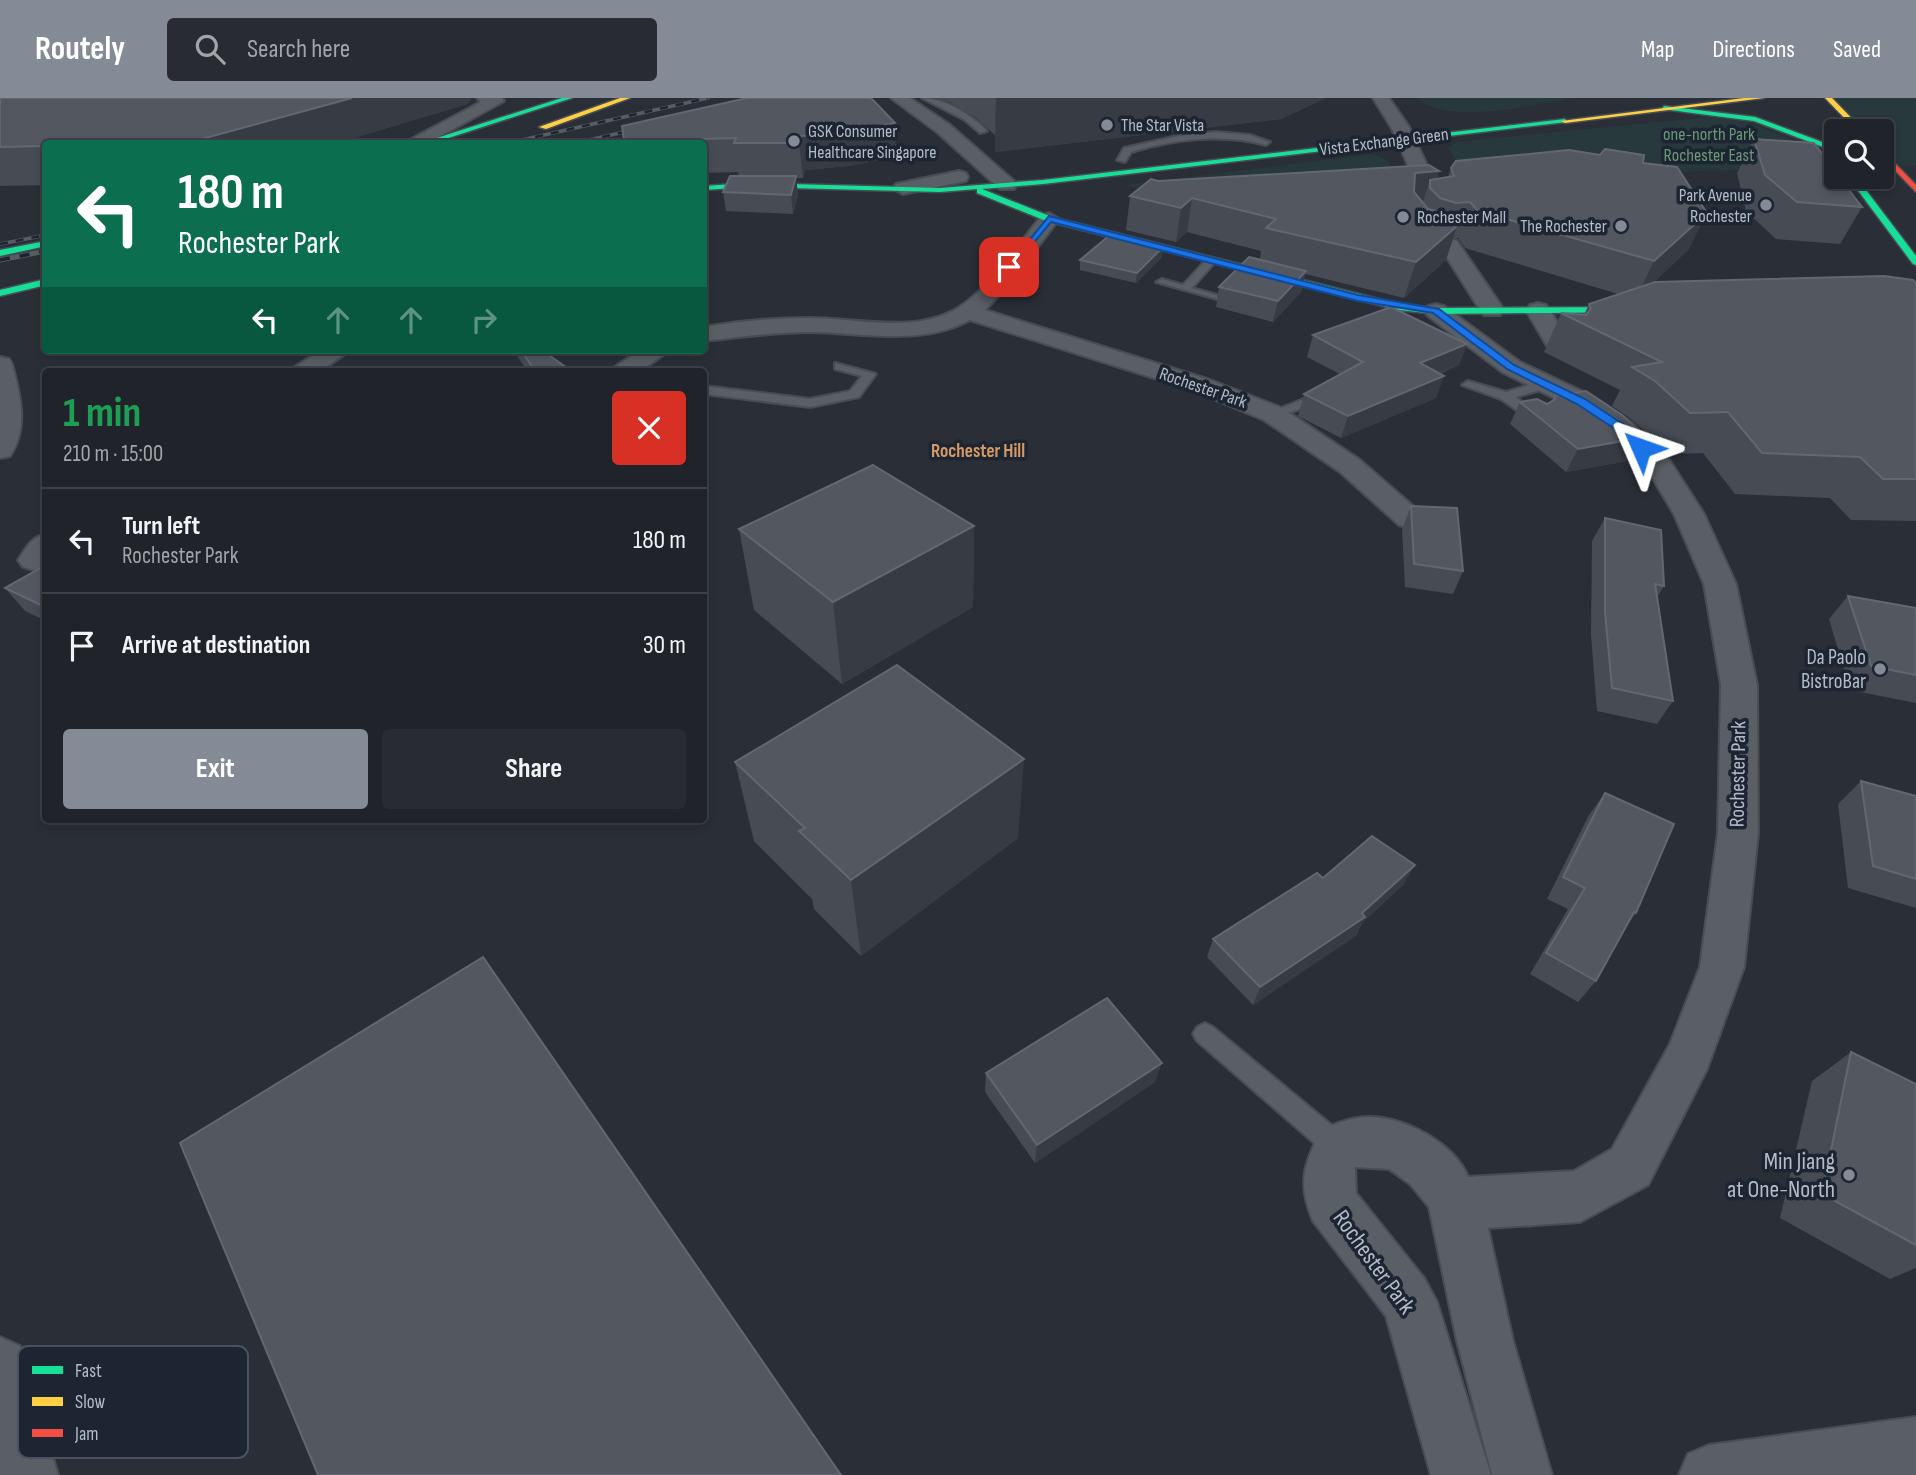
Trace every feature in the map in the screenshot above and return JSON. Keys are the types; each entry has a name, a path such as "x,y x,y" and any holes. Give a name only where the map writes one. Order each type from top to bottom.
{"street":[{"path":"419,140 496,101 485,98"},
{"path":"434,140 569,98"},
{"path":"523,134 627,98"},
{"path":"1381,98 1402,133 1430,205"},
{"name":"Vista Exchange Green","path":"1000,179 1266,142 1402,133 1630,98"},
{"name":"Vista Exchange Green","path":"959,176 1000,179 1402,133 1761,98"},
{"path":"1828,98 1849,119"},
{"path":"892,103 910,129"},
{"path":"892,103 947,132 1000,179"},
{"path":"1664,108 1755,119 1824,147"},
{"path":"1800,119 1824,143"},
{"path":"1894,165 1916,190"},
{"path":"707,188 749,185 903,188 959,176"},
{"name":"Rochester Park","path":"959,176 1049,219 1358,298 1436,311 1657,310"},
{"path":"1862,189 1916,262"},
{"path":"707,334 788,325 901,329 950,322 968,312 1049,219"},
{"path":"0,253 42,244"},
{"path":"0,264 42,245"},
{"path":"1445,245 1492,310"},
{"path":"0,293 42,283"},
{"path":"1538,310 1559,346"},
{"name":"Rochester Park","path":"1436,311 1511,367 1581,401 1622,429 1670,480 1720,584 1735,665 1738,833 1722,967 1690,1054 1630,1167 1580,1196 1454,1204"},
{"name":"Rochester Park","path":"968,312 1201,385 1273,414 1350,466 1410,519"},
{"path":"307,368 332,354"},
{"path":"627,368 652,354"},
{"path":"0,365 10,407 5,442 0,450"},
{"path":"1339,1147 1358,1140 1381,1140 1399,1147 1440,1178 1454,1204 1485,1339 1522,1475"},
{"name":"Rochester Park","path":"1339,1147 1328,1170 1331,1203 1409,1305 1417,1322 1461,1475"},
{"path":"0,1366 18,1436"},
{"path":"1709,1475 1916,1447"},
{"path":"24,1458 28,1475"}],"lane":[{"path":"926,98 968,118 986,131 947,132"},
{"path":"947,132 968,118"},
{"path":"1185,289 1212,261"},
{"path":"1162,282 1213,297"},
{"path":"707,390 810,402 854,394 870,374 839,366"},
{"path":"1506,396 1546,384"},
{"path":"1468,385 1506,396 1536,420"},
{"path":"1273,414 1319,397"},
{"path":"1205,1034 1339,1147"}],"green space":[{"path":"1417,98 1577,98 1471,112 1431,107"},
{"path":"1828,98 1916,98 1916,165 1902,166 1894,160 1894,119 1849,119"},
{"name":"one-north Park Rochester East","path":"1710,117 1747,122 1791,139 1812,167 1589,175 1460,164 1448,149 1456,142"},
{"path":"1373,154 1387,160 1402,185 1203,206 1125,185"}],"building":[{"path":"0,98 352,98 198,140 42,140 42,146 0,147"},
{"path":"747,98 871,98 895,123 845,133 801,136 799,143 734,143 736,138 624,140 622,126"},
{"path":"1754,139 1814,143 1824,156 1824,189 1848,189 1862,207 1797,202 1765,175"},
{"path":"1605,149 1644,155 1643,163 1677,167 1707,213 1654,261 1478,211 1470,202 1456,203 1440,198 1430,188 1430,180 1454,176 1451,168 1456,161 1569,150 1600,155"},
{"path":"1429,165 1439,171 1415,173 1414,192 1428,209 1449,214 1457,226 1416,262 1266,228 1276,219 1192,198 1181,208 1130,196 1151,179 1158,181"},
{"path":"730,176 796,176 791,195 723,192"},
{"path":"1111,234 1163,247 1137,273 1080,260"},
{"path":"1249,257 1306,271 1278,301 1219,287"},
{"path":"1884,276 1913,280 1916,284 1916,479 1883,479 1860,457 1762,453 1728,412 1690,413 1655,381 1632,367 1662,362 1561,313 1586,315 1591,309 1589,304 1655,282"},
{"path":"1391,307 1467,344 1420,363 1444,376 1348,416 1304,394 1363,362 1313,335"},
{"path":"524,354 548,354 567,368 533,368"},
{"path":"1586,391 1622,415 1645,437 1578,449 1520,402 1537,399 1547,404 1554,400 1555,396"},
{"path":"873,465 974,526 833,602 739,529"},
{"path":"1411,506 1457,508 1463,571 1414,564"},
{"path":"1605,518 1661,530 1664,586 1655,584 1673,701 1612,688 1605,612"},
{"path":"42,567 42,606 5,588"},
{"path":"1848,596 1916,608 1916,675 1871,666"},
{"path":"897,665 1024,759 851,880 799,831 805,828 735,762"},
{"path":"1861,781 1916,796 1916,879 1873,866"},
{"path":"1605,793 1674,824 1636,913 1634,912 1596,981 1546,953 1585,888 1563,877"},
{"path":"1372,836 1415,865 1362,913 1365,917 1260,987 1213,939 1317,873 1323,878"},
{"path":"483,957 841,1475 318,1475 180,1143"},
{"path":"1107,998 1162,1063 1037,1145 986,1073"},
{"path":"1851,1052 1916,1084 1916,1245 1822,1194"}],"railway":[{"path":"522,140 708,98"},
{"path":"589,140 642,128"},
{"path":"0,244 42,236"},
{"path":"0,260 42,252"}],"traffic: fast":[{"path":"434,140 569,98"},
{"path":"1664,108 1755,119 1824,144"},
{"path":"707,188 749,185 940,190 1043,182 1565,121"},
{"path":"1861,189 1916,262"},
{"path":"980,191 1049,219 1399,307 1436,311 1638,310"},
{"path":"0,253 42,244"},
{"path":"0,293 42,283"}],"traffic: slow":[{"path":"543,127 627,98"},
{"path":"1565,121 1761,98"},
{"path":"1828,98 1849,119"}],"traffic: jam":[{"path":"1894,165 1916,190"}],"place":[{"name":"The Star Vista","path":"1107,125"},
{"name":"GSK Consumer Healthcare Singapore","path":"794,141"},
{"name":"Park Avenue Rochester","path":"1766,205"},
{"name":"Rochester Mall","path":"1403,217"},
{"name":"The Rochester","path":"1621,226"},
{"name":"Da Paolo BistroBar","path":"1880,669"},
{"name":"Min Jiang at One-North","path":"1849,1175"}],"district":[{"name":"Rochester Hill","path":"978,451"}],"route":[{"path":"1009,267 1049,219 1358,298 1399,307 1436,311 1511,367 1581,401 1622,429 1641,448"}]}
